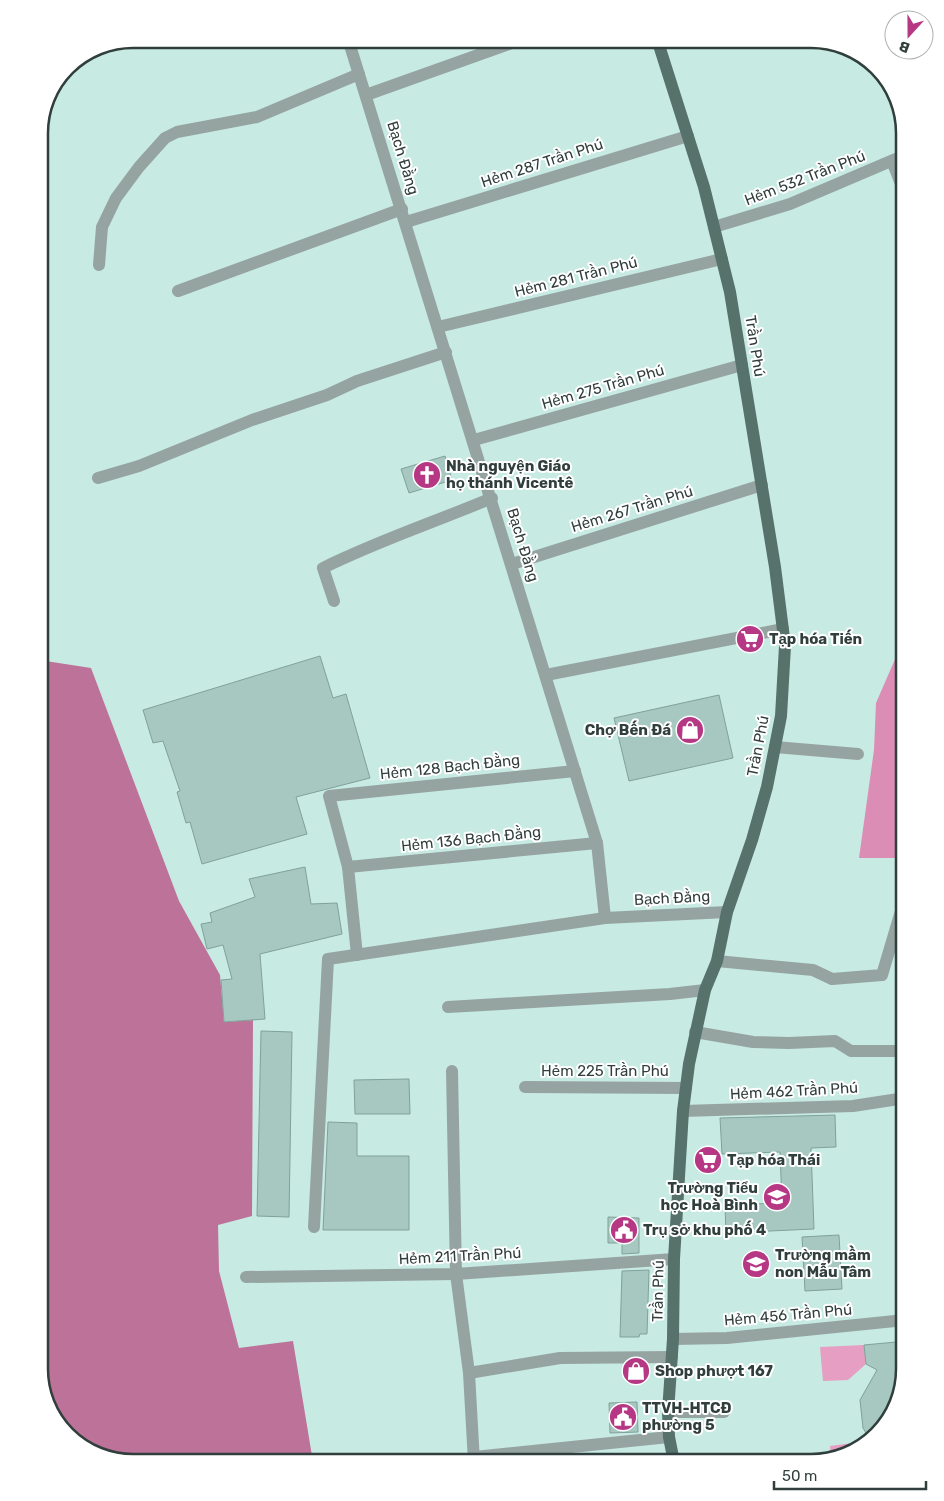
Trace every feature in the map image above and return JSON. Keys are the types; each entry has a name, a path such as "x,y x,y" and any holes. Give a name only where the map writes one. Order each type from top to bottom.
{"main road":[{"name":"Trần Phú","path":"660,48 688,136 730,292 762,485 785,646 781,716 767,787 752,840 727,912 717,961 705,990 695,1032 686,1088 674,1259 673,1339 668,1412 668,1437 672,1454"}],"street":[{"name":"Bạch Đằng","path":"351,48 492,498 597,842 605,918 727,912"},
{"path":"366,95 498,48"},
{"path":"98,265 102,227 116,198 165,138 177,132 257,117 359,74"},
{"name":"Hẻm 287 Trần Phú","path":"406,222 688,136"},
{"name":"Hẻm 532 Trần Phú","path":"714,227 790,204 896,159"},
{"path":"892,161 896,171"},
{"path":"178,291 402,210"},
{"name":"Hẻm 281 Trần Phú","path":"438,327 722,259"},
{"path":"98,478 139,466 252,420 327,395 356,381 446,352"},
{"name":"Hẻm 275 Trần Phú","path":"474,440 742,365"},
{"name":"Hẻm 267 Trần Phú","path":"512,564 762,485"},
{"path":"334,601 322,568 364,547 431,524 492,498"},
{"path":"546,674 783,629"},
{"path":"775,747 858,754"},
{"name":"Hẻm 128 Bạch Đằng","path":"348,867 329,796 575,771"},
{"name":"Hẻm 136 Bạch Đằng","path":"348,867 597,842"},
{"path":"348,867 357,955"},
{"path":"314,1227 328,959 605,918"},
{"path":"717,961 813,970 832,979 882,975 896,928"},
{"path":"448,1007 670,994 705,990"},
{"path":"695,1032 753,1042 789,1044 835,1041 851,1051 896,1051"},
{"path":"452,1071 456,1274 470,1373 474,1454"},
{"name":"Hẻm 225 Trần Phú","path":"525,1087 686,1088"},
{"name":"Hẻm 462 Trần Phú","path":"683,1111 853,1106 896,1099"},
{"name":"Hẻm 211 Trần Phú","path":"246,1277 456,1274 674,1259"},
{"name":"Hẻm 456 Trần Phú","path":"673,1339 736,1337 896,1321"},
{"path":"470,1373 560,1358 672,1357"},
{"path":"668,1412 724,1412"},
{"path":"528,1454 668,1437"}],"shaded area":[{"path":"896,657 896,858 859,858 874,750 876,703"},
{"path":"48,661 91,668 179,901 220,975 224,1022 253,1020 252,1216 218,1225 219,1271 239,1348 293,1341 312,1453 116,1452 95,1445 76,1432 62,1416 52,1396 48,1369"},
{"path":"864,1345 866,1364 848,1380 823,1381 820,1347"},
{"path":"852,1443 830,1452 830,1446"}],"building":[{"name":"Nhà nguyện Giáo họ thánh Vicentê","path":"445,456 452,480 409,493 401,469"},
{"path":"320,656 333,698 346,694 370,778 296,797 307,834 202,864 190,822 186,823 177,792 180,791 163,741 153,743 143,710"},
{"path":"719,695 733,758 629,781 614,718"},
{"path":"305,867 311,904 337,903 342,934 260,954 265,1019 224,1022 221,980 232,979 223,945 207,949 201,924 212,922 210,913 255,897 249,879"},
{"path":"261,1031 292,1032 289,1217 257,1216"},
{"path":"409,1079 410,1114 355,1114 354,1080"},
{"path":"835,1115 836,1147 811,1148 814,1229 726,1233 725,1205 782,1203 780,1152 722,1154 720,1118"},
{"path":"328,1122 357,1123 357,1156 409,1156 409,1230 323,1230"},
{"name":"Trụ sở khu phố 4","path":"608,1217 639,1218 639,1253 622,1254 622,1243 608,1243"},
{"path":"839,1235 842,1289 805,1291 802,1237"},
{"path":"649,1270 647,1334 640,1334 639,1337 620,1337 622,1271"},
{"path":"896,1342 896,1380 894,1391 885,1411 866,1433 863,1428 860,1400 877,1370 866,1364 864,1345"},
{"name":"TTVH-HTCĐ phường 5","path":"637,1402 638,1432 610,1433 609,1403"}],"place":[{"name":"Nhà nguyện Giáo họ thánh Vicentê","path":"427,475"},
{"name":"Tạp hóa Tiến","path":"750,639"},
{"name":"Chợ Bến Đá","path":"690,730"},
{"name":"Tạp hóa Thái","path":"708,1160"},
{"name":"Trường Tiểu học Hoà Bình","path":"777,1197"},
{"name":"Trụ sở khu phố 4","path":"624,1230"},
{"name":"Trường mầm non Mẫu Tâm","path":"756,1264"},
{"name":"Shop phượt 167","path":"636,1371"},
{"name":"TTVH-HTCĐ phường 5","path":"623,1417"}]}
